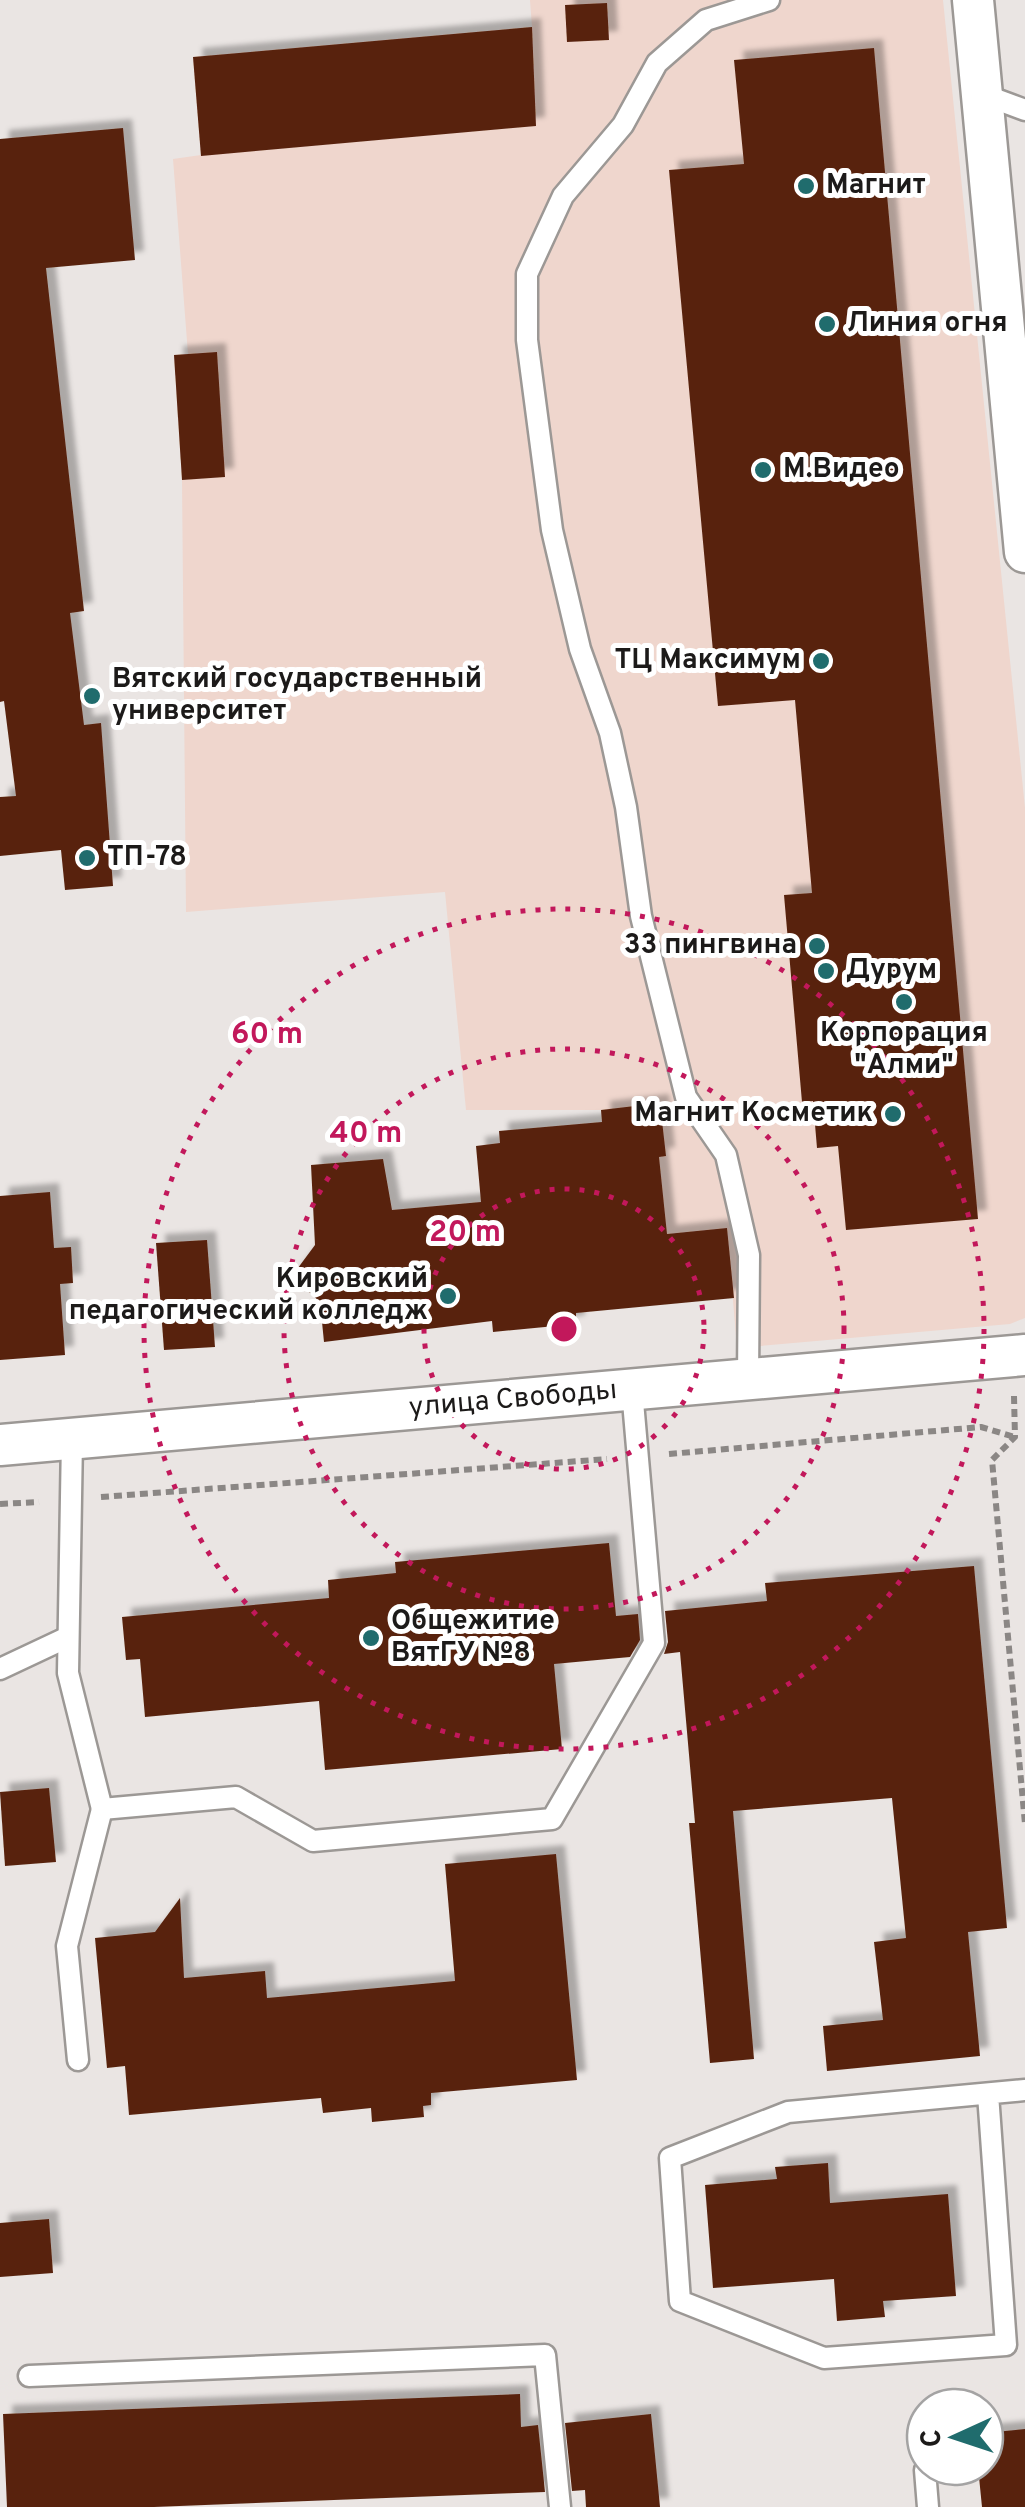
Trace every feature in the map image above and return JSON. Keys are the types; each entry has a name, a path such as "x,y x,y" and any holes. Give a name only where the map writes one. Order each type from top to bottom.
{"street":[{"path":"973,0 1025,552"},
{"name":"улица Свободы","path":"0,1445 1019,1356"}],"lane":[{"path":"748,1379 749,1255 726,1155 686,1098 640,916 626,806 610,733 580,650 552,530 527,340 527,274 563,196 623,126 658,62 706,20 767,0"},
{"path":"982,94 1025,110"},
{"path":"102,1810 236,1797 313,1841 552,1819 654,1643 632,1390"},
{"path":"72,1439 68,1673 102,1810 68,1946 78,2060"},
{"path":"0,1669 68,1637"},
{"path":"988,2094 1006,2345 824,2358 680,2301 670,2158 788,2112 1025,2090"},
{"path":"29,2376 545,2355 560,2507"}],"path":[{"path":"1019,1356 1015,1437 992,1460 1025,1824"},
{"path":"0,1504 638,1457 981,1427 1015,1437"}],"shaded area":[{"path":"530,0 943,0 1025,808 1025,1318 1010,1324 737,1348 727,1229 618,1238 601,1110 466,1110 445,892 186,912 182,480 174,355 188,354 173,159 201,155 193,57 532,27"}],"building":[{"path":"607,3 609,40 567,42 565,5"},
{"path":"532,27 536,126 201,156 193,57"},
{"name":"ТЦ Максимум","path":"874,48 978,1219 846,1230 838,1146 817,1148 813,1101 802,1102 784,895 812,893 795,700 718,706 669,170 744,164 734,60"},
{"path":"123,128 135,260 46,268 84,611 70,613 84,725 101,723 113,886 65,890 61,850 0,856 0,797 16,796 4,701 0,702 0,139"},
{"path":"217,352 225,477 182,480 174,355"},
{"path":"660,1103 666,1156 659,1157 667,1234 727,1228 734,1298 576,1313 576,1324 493,1332 492,1321 324,1342 320,1302 292,1276 315,1245 311,1165 383,1159 392,1210 481,1202 476,1146 500,1143 499,1131 602,1122 601,1110"},
{"path":"50,1192 54,1248 71,1247 73,1283 60,1284 65,1355 0,1360 0,1196"},
{"path":"207,1240 215,1347 164,1350 156,1243"},
{"name":"Общежитие ВятГУ №8","path":"609,1543 616,1616 638,1614 640,1640 630,1657 554,1664 562,1749 325,1770 319,1701 145,1717 140,1659 126,1660 122,1617 329,1598 328,1580 396,1573 395,1562"},
{"path":"974,1566 1007,1928 968,1932 980,2056 827,2071 823,2026 883,2020 874,1942 906,1938 892,1798 733,1811 754,2059 710,2063 689,1823 695,1823 680,1652 664,1654 668,1642 665,1611 767,1601 765,1583"},
{"path":"49,1788 56,1862 5,1866 0,1792"},
{"path":"556,1854 577,2080 431,2093 431,2105 423,2106 424,2117 372,2122 371,2108 323,2113 321,2098 129,2115 125,2066 107,2068 95,1938 155,1932 180,1898 184,1978 265,1971 267,1998 455,1981 445,1864"},
{"path":"828,2163 830,2203 948,2194 956,2296 883,2301 885,2317 837,2321 834,2279 713,2288 705,2185 777,2179 775,2167"},
{"path":"49,2219 53,2273 0,2277 0,2223"},
{"path":"520,2394 521,2427 538,2425 545,2492 154,2507 7,2507 3,2414"},
{"path":"651,2414 660,2507 586,2507 585,2490 572,2491 565,2423"},
{"path":"1025,2429 1025,2507 982,2507 980,2487 1005,2487 1005,2431"}],"place":[{"name":"Магнит","path":"806,186"},
{"name":"Линия огня","path":"827,324"},
{"name":"М.Видео","path":"763,470"},
{"name":"ТЦ Максимум","path":"821,661"},
{"name":"Вятский государственный университет","path":"92,696"},
{"name":"ТП-78","path":"87,858"},
{"name":"33 пингвина","path":"817,946"},
{"name":"Дурум","path":"826,971"},
{"name":"Корпорация \"Алми\"","path":"904,1002"},
{"name":"Магнит Косметик","path":"893,1114"},
{"name":"Кировский педагогический колледж","path":"448,1296"},
{"name":"Общежитие ВятГУ №8","path":"371,1638"}]}
